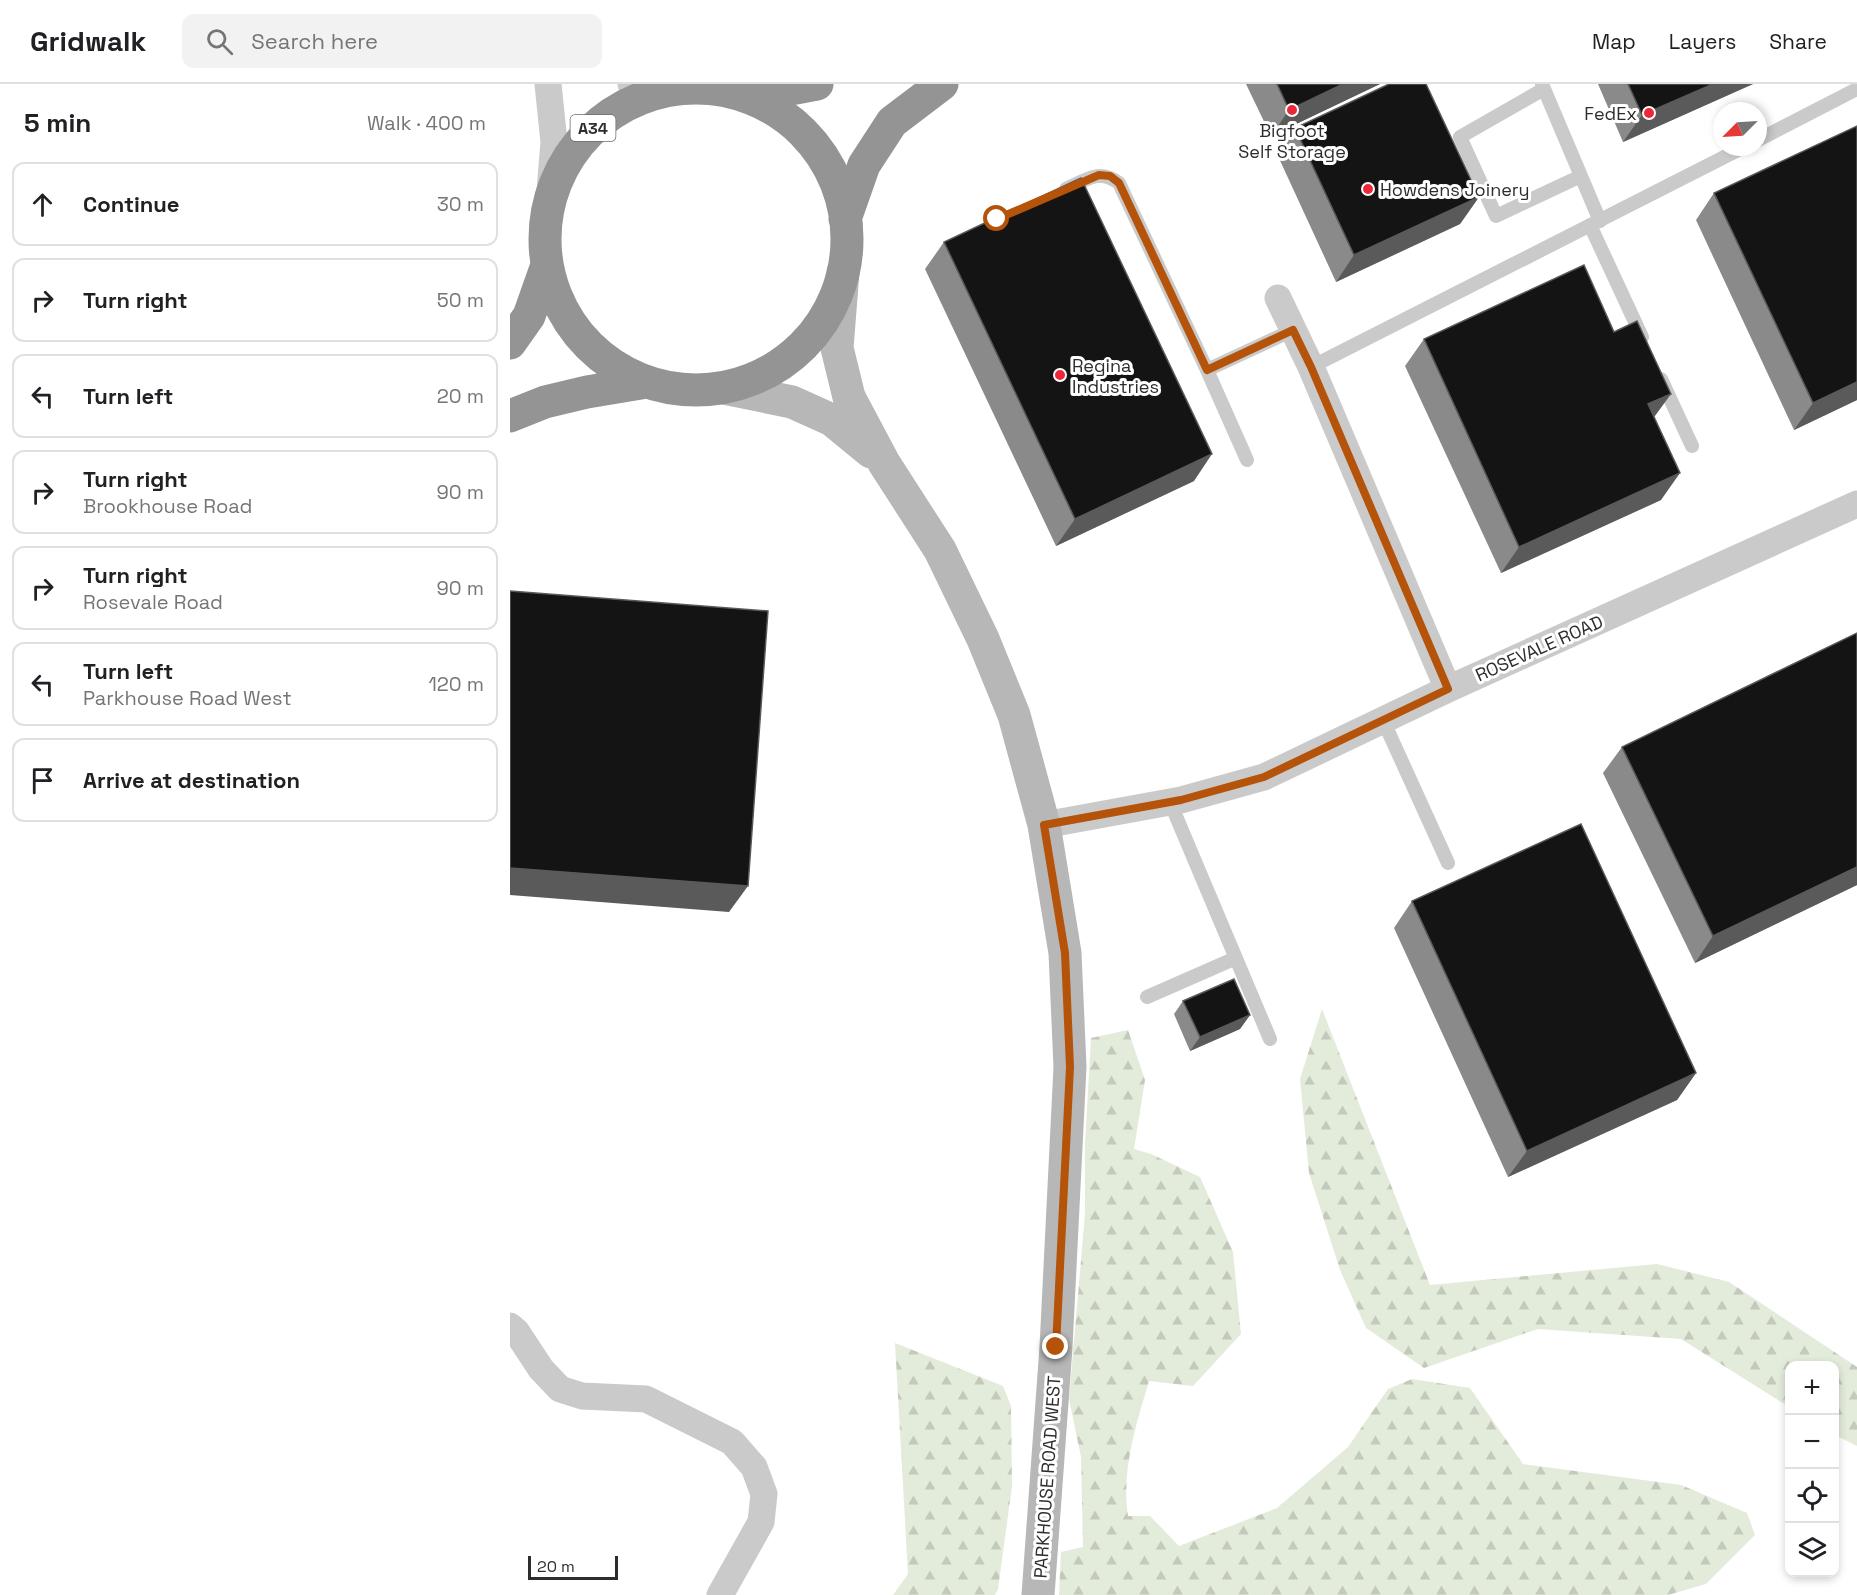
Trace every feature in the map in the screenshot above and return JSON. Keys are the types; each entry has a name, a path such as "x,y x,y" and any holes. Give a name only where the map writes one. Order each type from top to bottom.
{"highway":[{"name":"A34","path":"748,97 817,84"},
{"name":"A34","path":"845,219 864,165 892,122 942,84"},
{"name":"A34","path":"684,88 727,91 748,97 773,109 795,125 815,146 830,169 840,194 845,219 847,237 843,272 824,319 809,339 791,356 770,370 748,381 724,388 685,390 647,382 619,369 594,351 567,318 557,299 547,265 545,234 549,203 556,180 567,159 598,123 617,110 638,99 660,92 684,88"},
{"name":"A34","path":"510,343 529,316 547,265"},
{"name":"A34","path":"510,416 545,402 647,382"}],"street":[{"path":"548,84 554,142 549,203"},
{"path":"631,84 684,88"},
{"name":"PARKHOUSE ROAD WEST","path":"843,272 837,348 849,397 884,462 940,550 983,639 1014,715 1044,825 1065,953 1070,1067 1056,1347 1038,1595"},
{"path":"1278,298 1311,367 1448,689"},
{"name":"PARKHOUSE ROAD WEST","path":"724,388 792,402 832,420 884,462"},
{"name":"ROSEVALE ROAD","path":"1044,825 1170,802 1264,777 1448,689 1857,504"},
{"path":"510,1326 516,1330 541,1369 560,1389 582,1396 646,1399 732,1443 754,1467 764,1494 761,1522 720,1595"}],"lane":[{"path":"1581,176 1496,216 1460,137 1543,87 1581,176 1595,223 1651,357 1692,446"},
{"path":"1767,135 1857,89"},
{"path":"1311,367 1725,156"},
{"path":"1058,192 1099,175 1110,176 1119,183 1247,460"},
{"path":"1207,370 1293,330"},
{"path":"1383,720 1448,863"},
{"path":"1170,802 1270,1039"},
{"path":"1147,997 1236,958"}],"green space":[{"path":"1322,1009 1430,1285 1657,1264 1729,1282 1857,1367 1857,1446 1839,1437 1839,1361 1785,1361 1785,1404 1681,1339 1538,1329 1424,1368 1366,1328 1340,1270 1309,1173 1300,1079"},
{"path":"1128,1030 1145,1080 1134,1149 1151,1154 1200,1177 1233,1252 1241,1334 1193,1386 1149,1381 1128,1465 1126,1499 1128,1516 1150,1516 1179,1546 1277,1508 1348,1447 1388,1389 1412,1379 1470,1388 1523,1464 1681,1485 1747,1513 1755,1535 1706,1584 1668,1595 1059,1595 1061,1552 1083,1547 1081,1457 1069,1399 1085,1214 1085,1144 1091,1038"},
{"path":"895,1343 1003,1386 1011,1406 1012,1486 998,1589 995,1595 893,1595 908,1574"}],"building":[{"path":"1277,84 1343,84 1289,110"},
{"name":"Howdens Joinery","path":"1389,84 1426,84 1479,197 1354,255 1295,128"},
{"path":"1628,84 1713,84 1642,115"},
{"path":"1857,126 1857,382 1813,403 1714,193"},
{"name":"Regina Industries","path":"1081,178 1212,454 1075,519 944,242"},
{"path":"1584,265 1614,332 1637,321 1671,394 1648,404 1680,473 1519,547 1424,339"},
{"path":"510,591 768,611 748,886 510,868"},
{"path":"1857,633 1857,867 1713,936 1622,747"},
{"path":"1581,824 1696,1073 1527,1151 1412,901"},
{"path":"1234,979 1250,1015 1200,1037 1183,1001"}],"place":[{"name":"Bigfoot Self Storage","path":"1292,110"},
{"name":"FedEx","path":"1649,113"},
{"name":"Howdens Joinery","path":"1368,189"},
{"name":"Regina Industries","path":"1060,375"}],"route":[{"path":"997,219 1099,175 1110,176 1119,183 1207,370 1293,330 1311,367 1448,689 1264,777 1181,800 1044,825 1065,953 1070,1067 1056,1347"}]}
